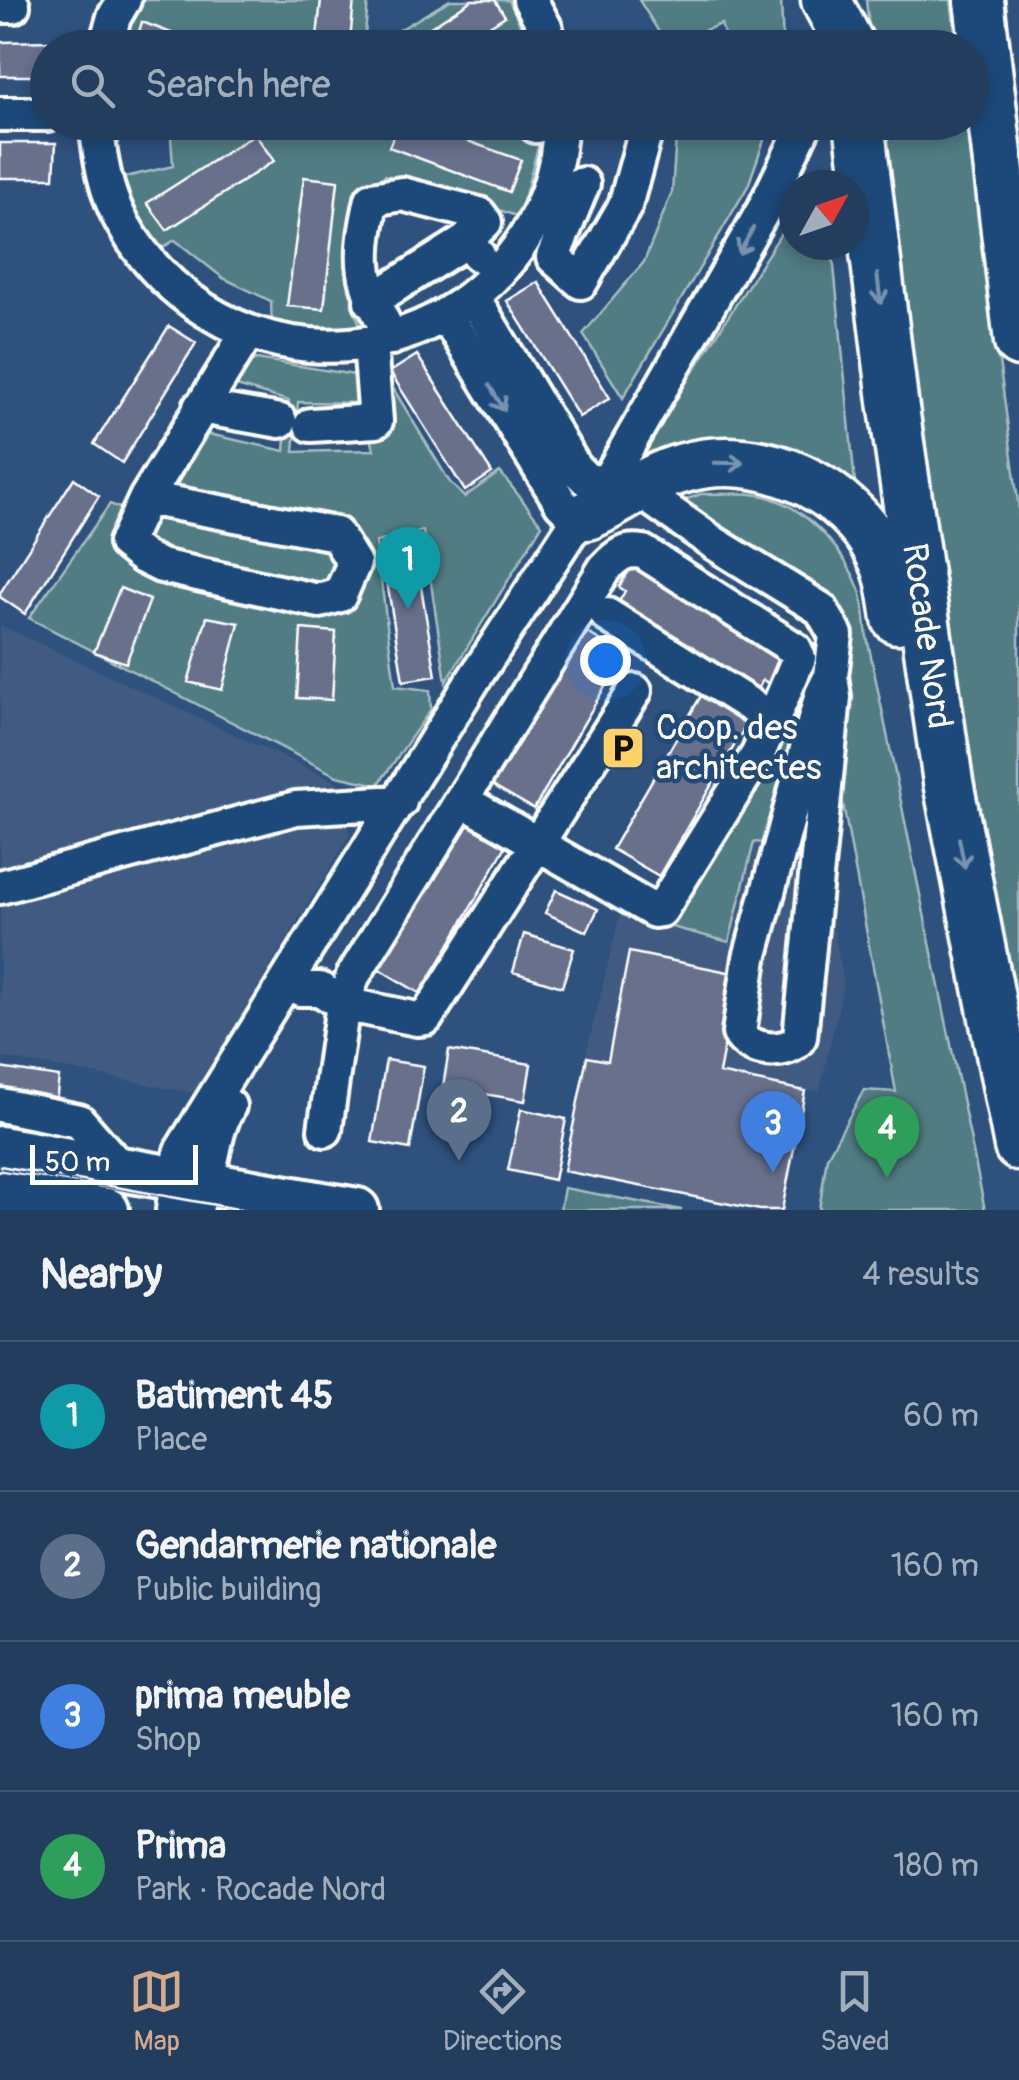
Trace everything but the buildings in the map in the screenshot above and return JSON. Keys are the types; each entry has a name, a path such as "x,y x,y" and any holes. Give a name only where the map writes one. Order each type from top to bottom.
{"highway":[{"path":"826,0 842,30"},
{"path":"844,0 848,30"},
{"path":"989,74 1019,342"},
{"name":"Rocade Nord","path":"861,140 893,401 948,782 1019,1146"},
{"path":"1006,211 1019,282"},
{"path":"604,502 686,467 718,462 750,464 792,475 830,496 868,534 884,560 921,741 948,782"}],"main road":[{"path":"0,1148 122,1170 187,1194 356,1210"},
{"path":"20,1200 107,1210"}],"street":[{"path":"0,6 13,6 6,0"},
{"path":"110,30 124,0"},
{"path":"530,0 546,30"},
{"path":"0,114 30,114"},
{"path":"98,140 102,170 122,223 155,270 198,306 248,332 308,346 381,341 472,296 526,238 548,194 560,140"},
{"path":"548,194 582,184 552,257 581,282 625,206 643,140"},
{"path":"187,1194 181,1151 415,785 604,502 764,209 797,140"},
{"path":"200,407 295,423 376,421 381,341 371,302 362,263 372,199 402,194 479,214 485,222 466,242 371,302"},
{"path":"466,242 472,296 561,504 568,512 604,502 714,544 821,609 836,635 831,676 834,697 801,1032 798,1041 786,1050 752,1046 743,1042 739,1033 750,958 822,694 831,676"},
{"path":"146,498 336,534 354,563 349,581 340,594 319,600 161,566 142,557 125,542 146,498 248,332"},
{"path":"325,1130 342,1004 353,976 604,568 616,555 630,550 643,552 795,648 799,658 796,671 758,754 661,910 654,910 462,800"},
{"path":"607,614 774,720"},
{"path":"300,989 320,989 342,1004 426,1018 635,691"},
{"path":"0,886 296,808 415,785"},
{"path":"187,1194 210,1163 218,1126 415,785"},
{"path":"0,1105 79,1121 122,1170"}],"shaded area":[{"path":"0,625 339,783 350,835 194,1093 0,1057"},
{"path":"752,841 818,851 844,983 820,1090 805,1091 782,1210 760,1210 564,1171 587,1049 620,914 729,941"}],"green space":[{"path":"137,0 368,0 365,30 126,30"},
{"path":"450,0 509,0 522,30 399,30"},
{"path":"639,0 781,0 782,30 723,30 721,24 706,30 658,30"},
{"path":"866,0 951,0 955,30 869,30"},
{"path":"171,140 540,140 519,217 418,182 385,175 356,196 352,306 362,329 272,326 271,301 223,278 175,240 157,251 124,204 117,179 173,166"},
{"path":"676,140 764,140 748,186 623,398 583,334 644,262 672,192"},
{"path":"881,140 969,140 1019,509 1019,1026 966,799"},
{"path":"779,237 779,260 833,260 857,504 794,464 627,476"},
{"path":"257,359 355,375 364,403 298,402 294,452 374,450 370,433 387,378 449,481 464,497 500,472 542,525 446,682 423,531 376,542 395,686 430,690 431,709 378,785 337,776 29,618 110,504 154,522 208,434 285,451 289,401 233,385 246,363"},
{"path":"701,494 763,496 785,504 825,535 846,562 860,591 985,1210 819,1210 827,1157 864,1090 896,1092 836,766 834,630 682,501"},
{"path":"820,655 824,662 763,843 754,842 729,942 656,923 759,765 772,768 803,656"},
{"path":"564,1188 682,1210 560,1210"}],"tram line":[{"path":"0,1166 243,1210"}],"place":[{"name":"Batiment 45","path":"408,609"},
{"name":"Coop. des architectes","path":"623,748"},
{"name":"Gendarmerie nationale","path":"459,1161"},
{"name":"prima meuble","path":"773,1173"},
{"name":"Prima","path":"887,1178"}]}
